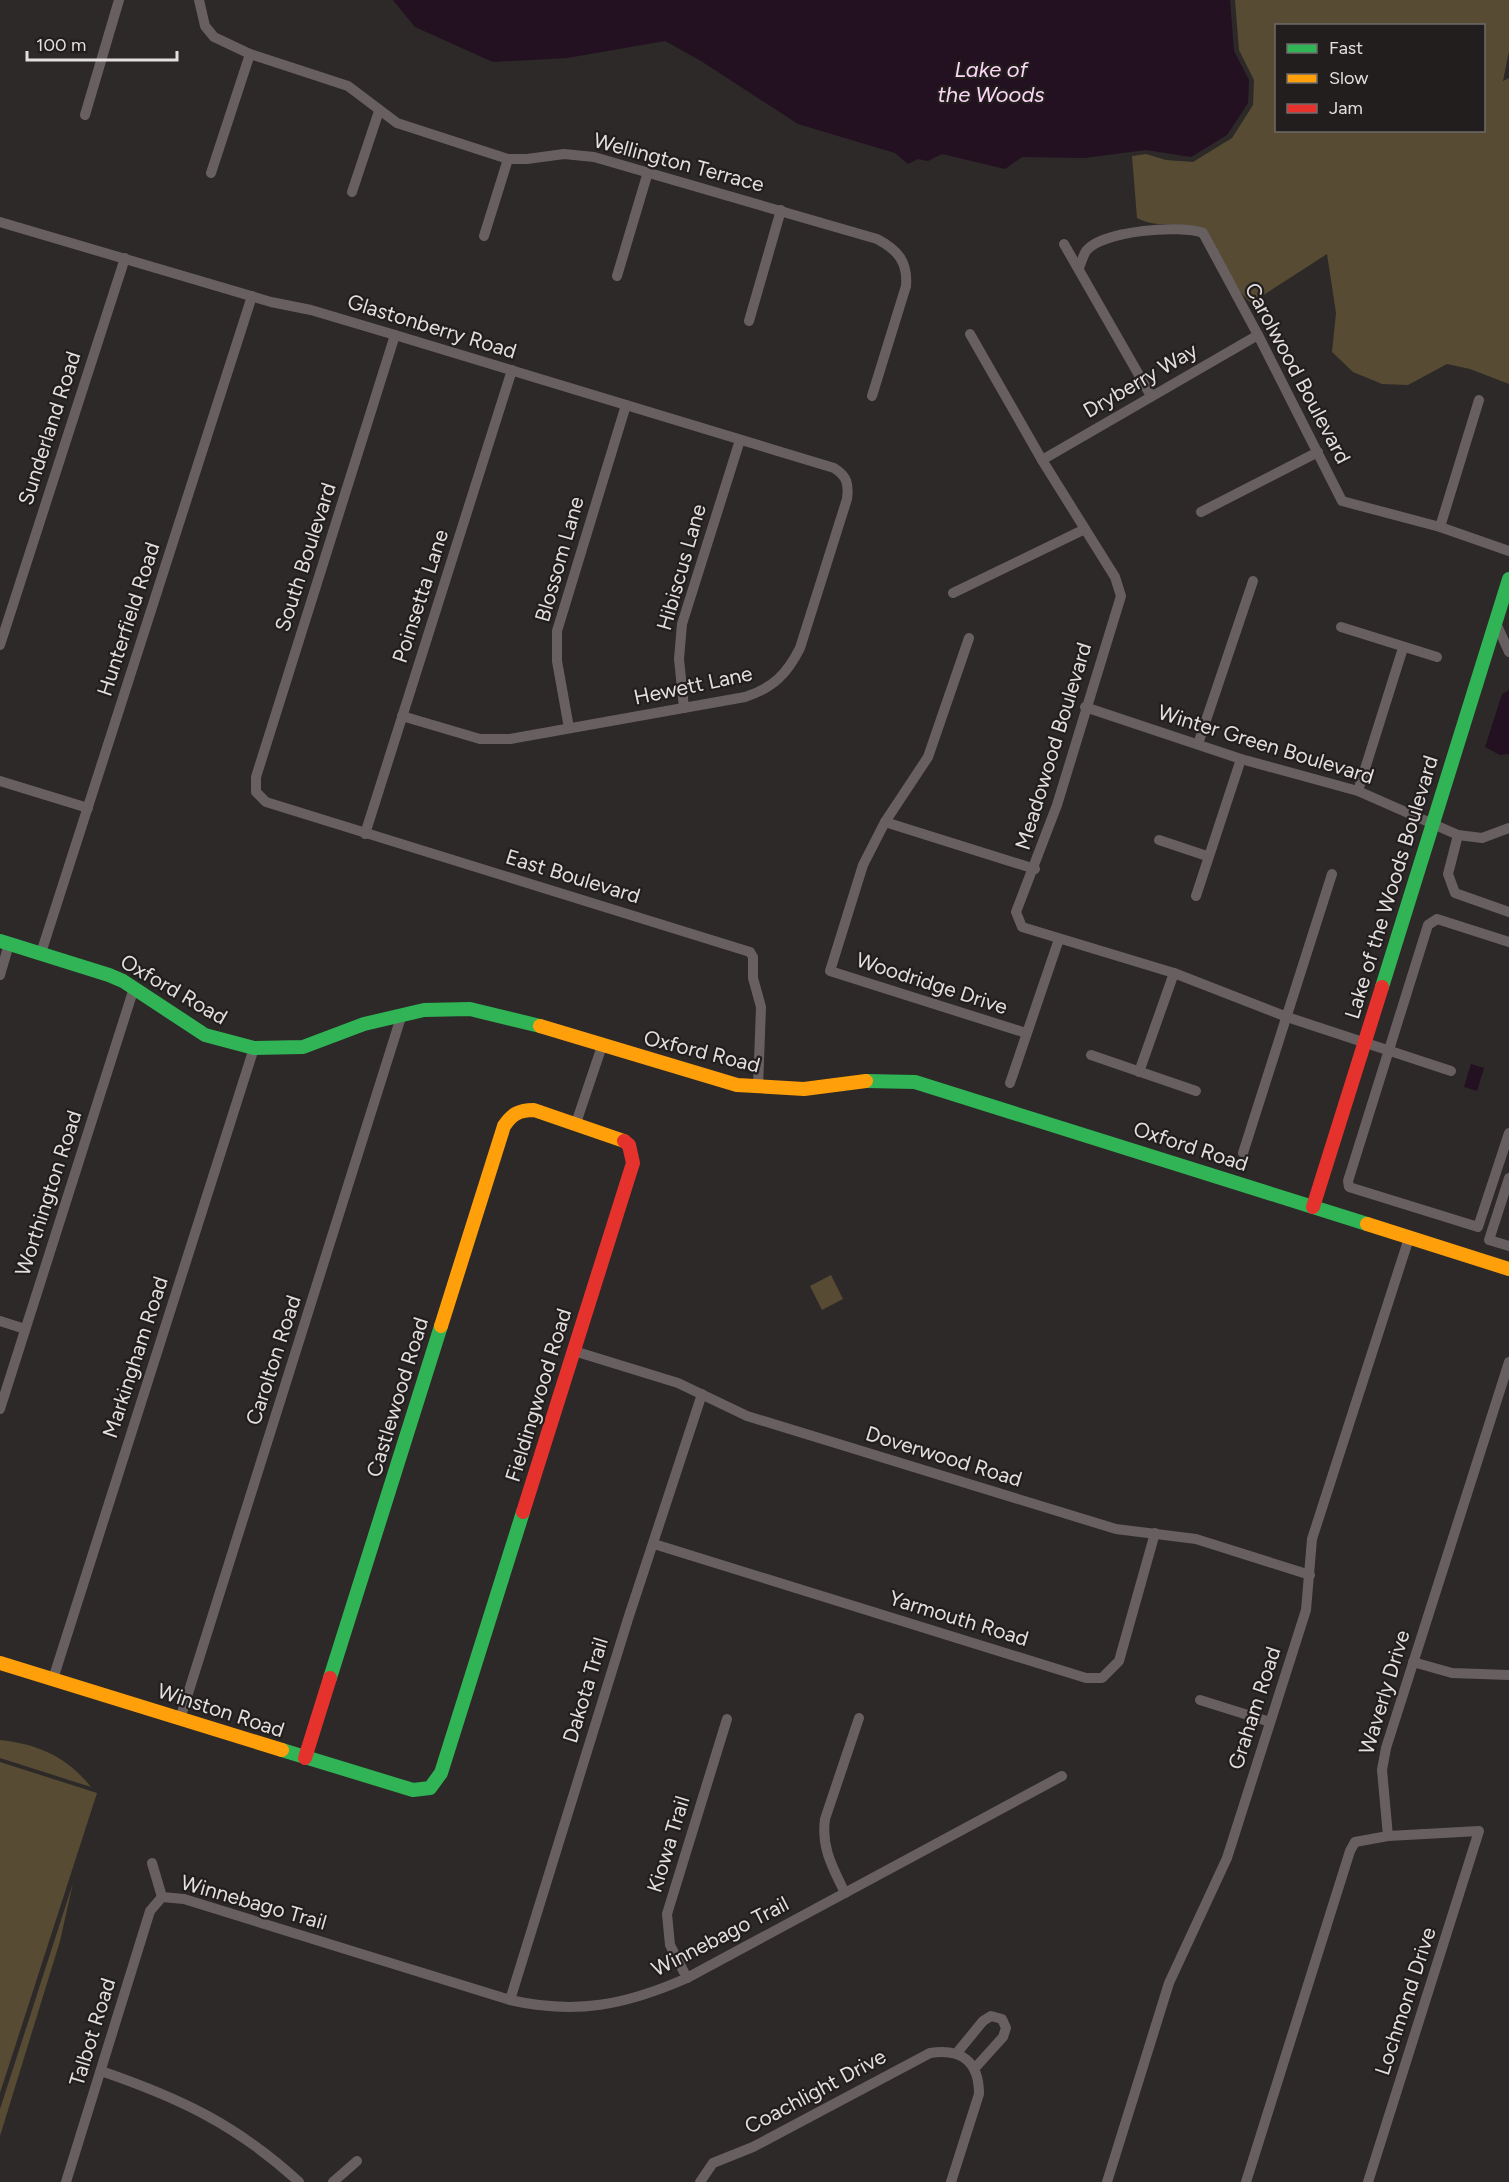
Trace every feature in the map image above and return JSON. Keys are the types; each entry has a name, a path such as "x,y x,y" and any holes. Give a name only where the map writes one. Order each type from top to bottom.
{"street":[{"path":"85,116 119,0"},
{"name":"Wellington Terrace","path":"199,0 205,26 214,37 250,54 348,86 397,123 508,159 564,154 581,155 781,210 877,239 892,247 903,260 907,272 906,286 872,396"},
{"path":"211,173 250,54"},
{"path":"352,192 379,111"},
{"path":"484,236 508,159"},
{"path":"617,276 648,172"},
{"path":"749,321 781,210"},
{"name":"Glastonberry Road","path":"0,222 252,296 395,335 834,468 843,473 846,480"},
{"name":"Carolwood Boulevard","path":"1079,268 1086,251 1116,237 1152,230 1198,231 1203,234 1258,335 1342,501 1440,527 1509,551"},
{"path":"1065,244 1151,396"},
{"name":"Sunderland Road","path":"0,645 125,258"},
{"name":"Hunterfield Road","path":"41,953 252,296"},
{"name":"Meadowood Boulevard","path":"970,334 1042,460 1115,577 1121,596 1085,707 1057,805 1035,869 1016,912 1022,927 1173,973 1287,1017 1450,1071"},
{"name":"South Boulevard","path":"256,792 256,777 395,335"},
{"name":"Dryberry Way","path":"1042,460 1258,335"},
{"name":"Poinsetta Lane","path":"365,834 512,370"},
{"path":"1440,527 1479,400"},
{"name":"Blossom Lane","path":"569,728 557,661 556,631 626,405"},
{"name":"Hibiscus Lane","path":"684,708 679,659 681,624 740,440"},
{"path":"1201,512 1318,452"},
{"name":"Hewett Lane","path":"402,716 460,735 491,740 684,708 745,697 764,691 791,666 800,648 847,499 849,488 846,480"},
{"path":"953,593 1085,529"},
{"name":"Lake of the Woods Boulevard","path":"1313,1207 1509,579"},
{"path":"1198,744 1253,581"},
{"path":"1495,620 1509,652"},
{"path":"1341,627 1437,657"},
{"name":"Woodridge Drive","path":"969,638 928,757 885,822 863,865 830,971 1026,1033"},
{"path":"1358,791 1403,648"},
{"name":"Winter Green Boulevard","path":"1085,707 1241,759 1358,791 1458,835 1482,838 1509,828"},
{"path":"1196,896 1207,856 1241,759"},
{"path":"0,782 88,808"},
{"name":"East Boulevard","path":"256,792 266,802 750,952 753,957 753,978 761,1007 758,1088"},
{"path":"885,822 1035,869"},
{"path":"1458,835 1448,874 1455,893 1509,912"},
{"path":"1159,840 1207,856"},
{"path":"1243,1153 1332,874"},
{"path":"1509,942 1437,920 1431,921 1347,1181 1349,1187 1478,1227 1509,1133"},
{"path":"1010,1083 1059,939"},
{"path":"0,975 5,943"},
{"name":"Oxford Road","path":"5,943 109,975 134,988 205,1035 254,1048 303,1047 364,1024 402,1014 424,1010 470,1009 516,1019 716,1079 758,1088 804,1089 879,1079 915,1082 1509,1269"},
{"path":"1139,1072 1173,973"},
{"name":"Worthington Road","path":"0,1409 134,988"},
{"name":"Carolton Road","path":"180,1719 402,1014"},
{"path":"576,1124 602,1046"},
{"name":"Markingham Road","path":"53,1679 254,1048"},
{"path":"1091,1055 1197,1091"},
{"name":"Castlewood Road","path":"305,1758 504,1126 511,1114 521,1109 576,1124"},
{"name":"Fieldingwood Road","path":"430,1788 441,1773 634,1156 629,1145 622,1139 576,1124"},
{"path":"1482,1260 1509,1178"},
{"name":"Graham Road","path":"1107,2182 1169,1983 1227,1858 1306,1610 1312,1539 1408,1238"},
{"path":"1489,1240 1509,1246"},
{"path":"0,1322 26,1329"},
{"name":"Doverwood Road","path":"574,1351 678,1383 747,1416 1116,1529 1196,1539 1310,1575"},
{"name":"Waverly Drive","path":"1388,1836 1382,1770 1413,1662 1509,1362"},
{"name":"Dakota Trail","path":"510,2000 628,1619 702,1394"},
{"name":"Yarmouth Road","path":"654,1544 1086,1678 1102,1678 1112,1672 1119,1661 1155,1533"},
{"path":"1413,1662 1452,1673 1509,1675"},
{"name":"Winston Road","path":"0,1663 413,1790 430,1788"},
{"path":"1200,1700 1270,1722"},
{"path":"845,1893 825,1851 823,1836 825,1819 859,1718"},
{"name":"Kiowa Trail","path":"687,1978 670,1945 667,1914 727,1719"},
{"name":"Winnebago Trail","path":"162,1897 184,1899 510,2000 556,2008 608,2005 635,1998 687,1978 1062,1776"},
{"name":"Lochmond Drive","path":"1368,2182 1479,1831 1388,1836"},
{"path":"1246,2182 1350,1851 1356,1842 1362,1839 1388,1836"},
{"path":"152,1863 162,1897"},
{"name":"Talbot Road","path":"66,2182 150,1911 162,1897"},
{"path":"951,2182 979,2094 975,2068 956,2054 983,2021 991,2016 1002,2019 1006,2028 1003,2037 975,2068"},
{"name":"Coachlight Drive","path":"700,2182 713,2163 753,2147 930,2053 945,2050 956,2054"},
{"path":"101,2071 194,2107 238,2132 273,2158 299,2182"},
{"path":"333,2182 357,2161"}],"shaded area":[{"path":"1235,0 1509,0 1509,51 1503,81 1509,78 1509,384 1470,369 1447,364 1408,385 1382,384 1353,372 1332,352 1336,313 1327,254 1251,303 1240,292 1205,229 1187,225 1154,224 1137,218 1132,156 1146,154 1166,160 1193,162 1232,138 1253,105 1254,80 1239,50"},
{"path":"831,1275 843,1299 822,1310 810,1286"},
{"path":"0,1740 27,1745 51,1754 72,1768 91,1787 0,1758"},
{"path":"0,1762 97,1793 0,2093"},
{"path":"73,1883 60,1941 0,2136 0,2109"}],"water":[{"name":"Lake of the Woods","path":"393,0 1230,0 1234,51 1249,80 1248,103 1227,135 1191,157 1146,150 1084,158 1022,157 1005,169 942,154 928,161 918,159 908,164 895,153 798,124 701,61 665,41 567,58 493,62 415,27"},
{"path":"1509,690 1509,754 1500,755 1485,747 1502,694"},
{"path":"1471,1064 1484,1068 1477,1091 1464,1087"}],"traffic: fast":[{"path":"1382,987 1509,579"},
{"path":"0,941 109,975 123,981 205,1035 254,1048 303,1047 364,1024 424,1010 470,1009 540,1026"},
{"path":"866,1081 915,1082 1367,1224"},
{"path":"330,1678 441,1326"},
{"path":"282,1750 413,1790 430,1788 441,1773 523,1512"}],"traffic: slow":[{"path":"540,1026 737,1085 804,1089 866,1081"},
{"path":"441,1326 504,1126 510,1118 520,1112 534,1110 624,1141"},
{"path":"1367,1224 1509,1269"},
{"path":"0,1663 282,1750"}],"traffic: jam":[{"path":"1313,1207 1382,987"},
{"path":"523,1512 633,1163 629,1145 624,1141"},
{"path":"305,1758 330,1678"}]}
